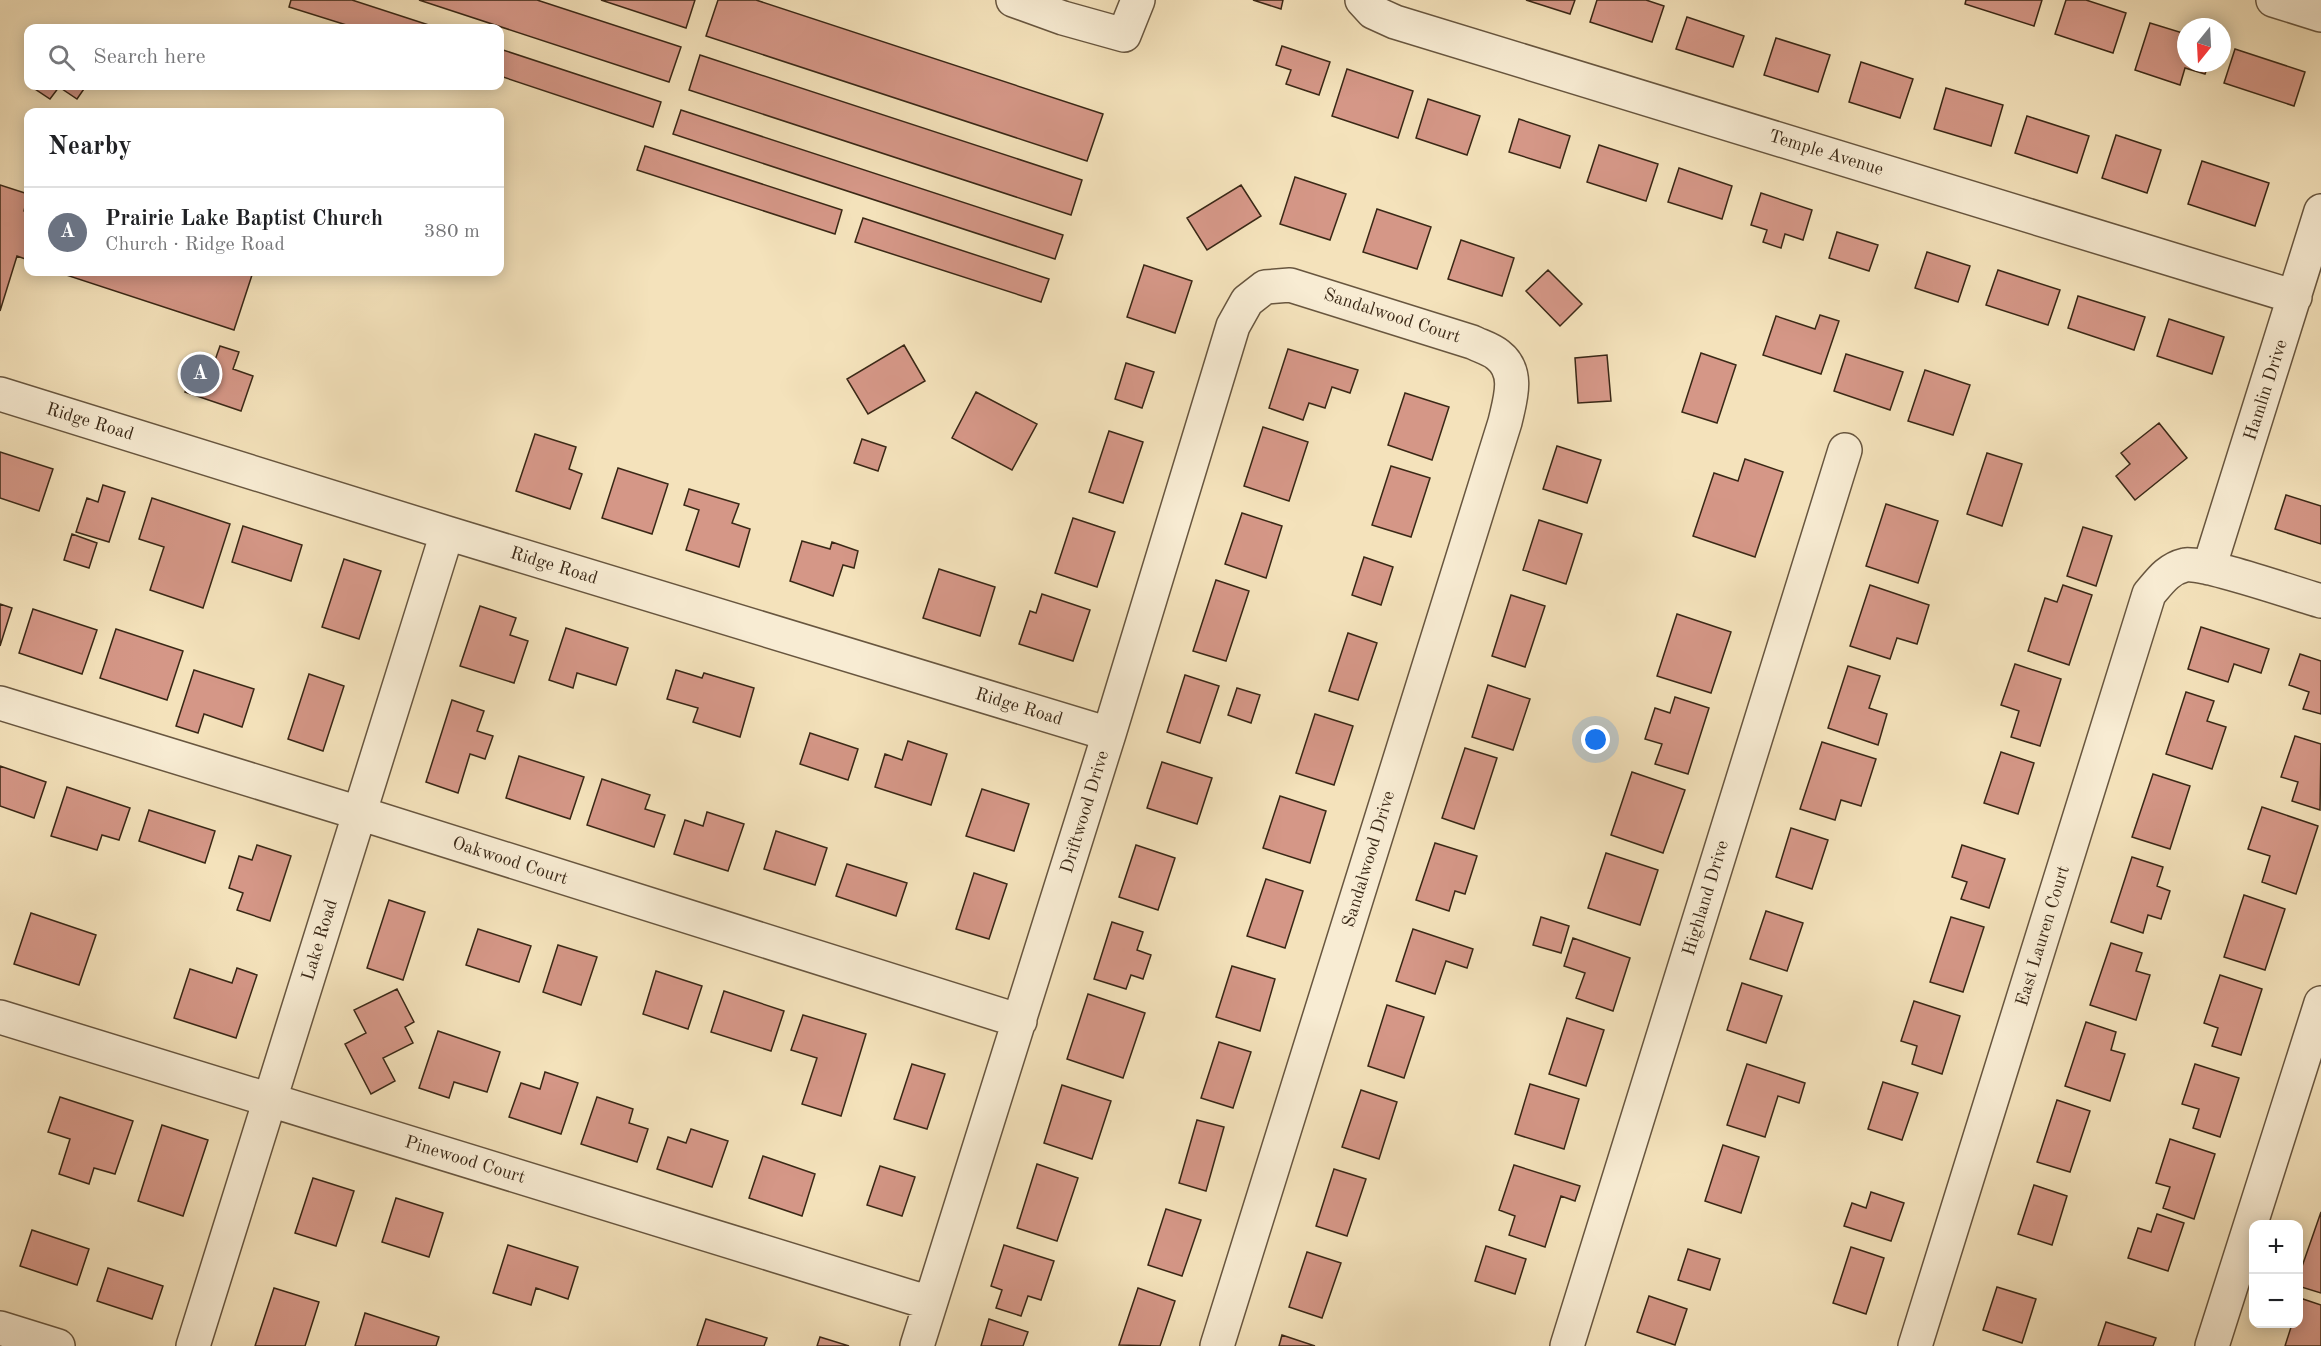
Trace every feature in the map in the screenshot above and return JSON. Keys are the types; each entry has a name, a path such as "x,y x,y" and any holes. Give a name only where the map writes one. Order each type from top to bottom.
{"street":[{"path":"1013,0 1067,9 1124,35 1138,0"},
{"name":"Temple Avenue","path":"1362,0 1373,12 1395,22 2295,297"},
{"path":"2273,0 2321,15"},
{"name":"Hamlin Drive","path":"2209,568 2321,211"},
{"name":"Sandalwood Court","path":"1265,287 1290,285 1313,291 1472,342 1499,356 1509,370"},
{"name":"Driftwood Drive","path":"917,1346 1109,734 1233,326 1247,301 1265,287"},
{"name":"Sandalwood Drive","path":"1217,1346 1505,422 1513,387 1509,370"},
{"name":"Ridge Road","path":"0,394 447,533 1109,734"},
{"name":"Highland Drive","path":"1567,1346 1845,450"},
{"name":"Lake Road","path":"193,1346 447,533"},
{"name":"East Lauren Court","path":"1915,1346 2149,594 2168,572 2187,565 2209,568 2321,601"},
{"name":"Oakwood Court","path":"0,703 359,813 1020,1021"},
{"path":"2212,1346 2321,1003"},
{"name":"Pinewood Court","path":"0,1017 930,1303"},
{"path":"0,1328 58,1346"}],"building":[{"path":"291,0 352,0 426,24 343,24 289,7"},
{"path":"419,0 537,0 681,47 669,82 504,28 504,24 492,24"},
{"path":"601,0 695,0 686,28"},
{"path":"718,0 756,0 1103,114 1087,161 706,36"},
{"path":"1253,0 1283,0 1281,9"},
{"path":"1526,0 1575,0 1570,14"},
{"path":"1597,0 1646,0 1664,6 1652,42 1590,22"},
{"path":"1966,0 2042,0 2034,26 1965,4"},
{"path":"2066,0 2086,0 2126,13 2113,53 2055,34"},
{"path":"1687,17 1744,36 1733,67 1676,49"},
{"path":"2150,23 2177,31 2177,72 2184,72 2180,85 2135,70"},
{"path":"1776,38 1830,55 1818,92 1764,75"},
{"path":"1282,46 1330,62 1319,95 1286,84 1291,70 1276,65"},
{"path":"2235,49 2305,72 2294,106 2224,83 2228,72 2231,72 2231,61"},
{"path":"504,50 661,102 653,127 504,77"},
{"path":"700,55 1082,180 1071,215 689,90"},
{"path":"1861,62 1913,79 1900,118 1849,102"},
{"path":"1347,69 1413,91 1398,138 1332,116"},
{"path":"1946,88 2003,105 1991,146 1934,129"},
{"path":"36,90 57,90 50,99"},
{"path":"64,90 83,90 77,99"},
{"path":"1428,99 1480,116 1467,155 1416,138"},
{"path":"681,110 1063,235 1055,259 673,134"},
{"path":"2027,116 2089,136 2077,173 2015,153"},
{"path":"1519,119 1570,136 1560,168 1509,152"},
{"path":"2116,135 2161,150 2147,193 2102,178"},
{"path":"1599,145 1658,164 1646,201 1587,182"},
{"path":"645,146 842,210 835,234 637,170"},
{"path":"2202,161 2269,183 2255,226 2188,204"},
{"path":"1679,168 1732,186 1722,219 1668,202"},
{"path":"1295,177 1346,194 1330,240 1280,224"},
{"path":"0,185 24,193 24,259 17,256 0,311"},
{"path":"1241,185 1261,216 1207,250 1187,218"},
{"path":"1761,193 1812,210 1803,240 1785,234 1781,248 1763,242 1767,230 1751,225"},
{"path":"1377,209 1431,227 1417,269 1363,252"},
{"path":"863,218 1049,279 1041,302 855,242"},
{"path":"1837,232 1878,245 1869,271 1829,258"},
{"path":"1461,240 1514,258 1502,296 1448,279"},
{"path":"1927,252 1970,266 1958,302 1915,288"},
{"path":"1144,265 1192,281 1175,333 1127,317"},
{"path":"1548,270 1582,304 1560,326 1526,291"},
{"path":"1998,270 2060,290 2048,325 1986,305"},
{"path":"69,276 252,276 234,330"},
{"path":"2078,296 2145,317 2134,350 2068,328"},
{"path":"1820,315 1839,321 1821,374 1763,355 1776,316 1815,329"},
{"path":"2169,319 2224,337 2212,374 2157,356"},
{"path":"904,345 925,381 868,414 847,379"},
{"path":"220,346 239,352 233,369 253,376 241,411 185,392 196,357 214,363"},
{"path":"1288,349 1358,370 1350,393 1332,387 1325,408 1309,403 1303,420 1269,408"},
{"path":"1701,353 1736,365 1717,423 1682,412"},
{"path":"1846,354 1903,372 1890,410 1834,391"},
{"path":"1607,355 1611,401 1578,403 1575,358"},
{"path":"1126,363 1154,372 1142,408 1115,399"},
{"path":"1925,370 1970,385 1953,435 1908,421"},
{"path":"976,392 1037,424 1012,470 952,438"},
{"path":"1405,393 1449,407 1432,460 1388,445"},
{"path":"2159,423 2187,458 2135,500 2116,476 2130,464 2121,453"},
{"path":"1263,427 1308,442 1289,501 1244,486"},
{"path":"1109,431 1143,442 1123,503 1089,492"},
{"path":"535,434 576,447 569,469 582,474 570,509 516,491"},
{"path":"862,439 886,447 878,471 854,463"},
{"path":"1557,446 1601,460 1587,503 1543,489"},
{"path":"0,452 53,469 39,511 0,498"},
{"path":"1987,453 2022,464 2002,526 1967,514"},
{"path":"1745,459 1783,472 1755,557 1693,536 1714,473 1738,481"},
{"path":"1391,466 1430,478 1411,537 1372,525"},
{"path":"618,468 668,484 652,534 602,518"},
{"path":"103,485 125,492 109,542 76,532 87,498 98,502"},
{"path":"689,489 739,504 732,523 750,529 739,567 686,550 699,510 684,505"},
{"path":"2286,495 2321,506 2321,544 2275,529"},
{"path":"152,498 230,524 203,608 150,590 164,547 139,539"},
{"path":"1886,504 1938,521 1918,583 1866,566"},
{"path":"1242,513 1282,526 1266,578 1225,564"},
{"path":"1073,518 1115,532 1097,587 1055,573"},
{"path":"1539,520 1582,534 1566,584 1523,570"},
{"path":"243,526 302,545 291,581 232,562"},
{"path":"2083,527 2112,536 2096,586 2067,576"},
{"path":"72,534 97,543 89,568 64,560"},
{"path":"802,541 830,549 832,542 858,551 854,568 843,565 833,596 790,581"},
{"path":"1364,557 1393,567 1381,605 1352,595"},
{"path":"344,559 381,571 359,639 322,627"},
{"path":"939,569 995,587 980,636 923,618"},
{"path":"1216,580 1249,591 1226,661 1193,651"},
{"path":"1870,585 1929,605 1917,644 1897,638 1890,659 1850,646"},
{"path":"2063,585 2092,595 2069,665 2028,651 2045,598 2057,602"},
{"path":"1042,594 1090,610 1073,661 1019,644 1030,611 1036,613"},
{"path":"1511,595 1545,606 1525,667 1492,656"},
{"path":"0,604 12,608 0,646"},
{"path":"480,606 516,618 510,635 528,641 514,683 460,666"},
{"path":"33,609 97,630 82,674 19,653"},
{"path":"1677,614 1731,632 1711,693 1657,676"},
{"path":"2201,627 2269,649 2261,673 2234,664 2228,682 2188,669"},
{"path":"566,628 628,648 616,685 577,673 573,688 549,680"},
{"path":"116,629 183,651 167,700 100,678"},
{"path":"1348,633 1377,643 1358,700 1329,691"},
{"path":"2300,654 2321,661 2321,714 2303,709 2309,692 2289,685"},
{"path":"2015,664 2061,679 2040,746 2011,737 2019,711 2001,705"},
{"path":"1848,666 1880,676 1869,708 1887,714 1878,745 1828,728"},
{"path":"194,670 254,689 242,727 204,714 198,733 176,726"},
{"path":"676,670 702,678 704,673 754,688 740,737 693,722 698,708 667,699"},
{"path":"309,674 344,686 323,751 288,739"},
{"path":"1185,675 1219,686 1200,743 1167,732"},
{"path":"1488,685 1530,699 1513,750 1472,737"},
{"path":"1237,688 1260,695 1251,723 1228,715"},
{"path":"2186,692 2214,701 2207,721 2226,727 2212,769 2166,754"},
{"path":"1675,697 1709,708 1688,774 1655,764 1662,744 1645,739 1655,708 1670,713"},
{"path":"452,700 484,711 477,731 493,736 485,759 470,754 458,793 426,782"},
{"path":"1315,714 1353,726 1334,785 1296,773"},
{"path":"810,733 858,749 848,780 800,764"},
{"path":"2295,736 2321,744 2320,810 2292,801 2298,782 2281,777"},
{"path":"908,741 947,754 931,805 875,787 885,754 902,760"},
{"path":"1822,742 1876,759 1861,806 1841,800 1835,820 1800,809"},
{"path":"1465,748 1497,758 1474,829 1442,818"},
{"path":"2001,752 2034,763 2018,814 1984,803"},
{"path":"519,756 584,777 570,819 506,798"},
{"path":"1162,762 1212,778 1197,824 1147,808"},
{"path":"0,766 46,782 34,818 0,806"},
{"path":"1632,772 1685,790 1663,853 1611,835"},
{"path":"2153,774 2190,786 2170,849 2132,837"},
{"path":"602,779 650,795 645,809 665,815 654,847 587,825"},
{"path":"67,787 130,808 119,840 102,835 97,850 51,836"},
{"path":"982,789 1029,804 1014,851 966,836"},
{"path":"1280,796 1326,811 1310,863 1263,848"},
{"path":"2262,807 2318,826 2296,894 2262,882 2270,856 2248,849"},
{"path":"149,810 215,831 205,863 139,841"},
{"path":"707,812 744,824 728,871 674,854 685,820 703,826"},
{"path":"1791,828 1828,840 1812,889 1776,877"},
{"path":"776,831 827,848 815,885 764,869"},
{"path":"1435,843 1477,856 1465,894 1455,891 1449,911 1416,900"},
{"path":"257,845 291,856 270,921 237,910 243,893 229,888 239,856 252,860"},
{"path":"1136,845 1175,858 1158,910 1119,897"},
{"path":"1962,845 2005,859 1989,908 1961,899 1967,882 1952,877"},
{"path":"1606,853 1658,870 1640,925 1588,908"},
{"path":"2132,857 2163,867 2157,886 2170,891 2161,919 2148,915 2143,933 2111,922"},
{"path":"847,864 907,883 896,916 836,896"},
{"path":"974,873 1007,884 989,939 956,929"},
{"path":"1266,879 1303,891 1285,948 1247,936"},
{"path":"2244,895 2285,909 2265,970 2224,957"},
{"path":"389,900 425,912 403,980 367,968"},
{"path":"1766,911 1803,923 1787,971 1750,959"},
{"path":"31,913 96,935 79,985 14,964"},
{"path":"1541,917 1569,926 1561,953 1533,945"},
{"path":"1951,917 1984,927 1963,992 1930,982"},
{"path":"1112,922 1143,932 1137,950 1151,955 1143,979 1131,975 1126,989 1094,979"},
{"path":"478,929 531,946 519,982 466,965"},
{"path":"1413,929 1473,949 1467,968 1446,961 1435,994 1396,981"},
{"path":"1573,938 1630,958 1613,1011 1576,998 1585,973 1564,966"},
{"path":"2111,943 2142,953 2136,971 2150,975 2136,1020 2090,1005"},
{"path":"558,945 597,957 581,1005 543,992"},
{"path":"1232,966 1275,979 1260,1031 1216,1017"},
{"path":"237,968 257,975 236,1038 174,1018 190,969 232,983"},
{"path":"656,971 702,986 688,1029 643,1014"},
{"path":"2220,975 2262,989 2241,1055 2212,1046 2218,1028 2204,1023"},
{"path":"1742,983 1782,996 1766,1043 1727,1030"},
{"path":"397,989 414,1022 405,1027 413,1043 383,1058 395,1081 371,1094 345,1044 366,1033 354,1010"},
{"path":"724,991 784,1011 771,1051 711,1032"},
{"path":"1088,994 1145,1013 1123,1078 1067,1059"},
{"path":"1914,1001 1960,1016 1942,1074 1912,1064 1917,1046 1901,1041"},
{"path":"1387,1005 1424,1017 1404,1078 1368,1066"},
{"path":"803,1015 866,1034 841,1116 802,1104 817,1058 791,1050"},
{"path":"1567,1018 1604,1030 1586,1086 1549,1074"},
{"path":"2086,1022 2116,1032 2111,1050 2125,1054 2110,1101 2065,1086"},
{"path":"438,1031 500,1052 487,1092 454,1082 449,1098 419,1088"},
{"path":"1219,1042 1251,1052 1233,1108 1201,1098"},
{"path":"912,1064 945,1074 927,1129 894,1119"},
{"path":"1747,1064 1805,1083 1799,1103 1778,1096 1765,1137 1727,1125"},
{"path":"2195,1064 2239,1078 2220,1137 2193,1128 2199,1109 2182,1104"},
{"path":"545,1072 578,1083 561,1134 509,1117 521,1083 540,1089"},
{"path":"1883,1082 1918,1093 1902,1140 1868,1129"},
{"path":"1530,1084 1579,1099 1564,1149 1515,1134"},
{"path":"1062,1085 1111,1101 1092,1159 1044,1143"},
{"path":"1361,1090 1397,1102 1379,1159 1342,1147"},
{"path":"60,1097 133,1121 115,1174 94,1168 89,1184 59,1174 70,1139 48,1132"},
{"path":"597,1097 633,1109 629,1123 648,1129 637,1162 581,1144"},
{"path":"2057,1100 2090,1111 2070,1172 2037,1162"},
{"path":"1197,1120 1224,1127 1206,1191 1179,1183"},
{"path":"162,1125 208,1140 183,1216 138,1201"},
{"path":"691,1129 728,1141 712,1187 657,1169 668,1137 686,1143"},
{"path":"2170,1139 2215,1154 2194,1219 2163,1208 2170,1187 2156,1183"},
{"path":"1723,1145 1759,1157 1741,1213 1705,1201"},
{"path":"763,1156 815,1174 802,1216 749,1198"},
{"path":"1037,1164 1078,1178 1057,1241 1017,1228"},
{"path":"1514,1165 1580,1186 1575,1201 1561,1196 1545,1247 1509,1235 1515,1216 1499,1210"},
{"path":"880,1166 915,1177 902,1216 867,1205"},
{"path":"1334,1169 1366,1179 1347,1236 1316,1226"},
{"path":"313,1178 354,1191 336,1246 295,1233"},
{"path":"2034,1185 2067,1196 2052,1245 2018,1234"},
{"path":"1871,1192 1904,1203 1891,1241 1844,1226 1852,1203 1866,1208"},
{"path":"396,1198 443,1213 429,1257 382,1242"},
{"path":"1166,1209 1201,1220 1182,1276 1148,1265"},
{"path":"2321,1212 2321,1293 2303,1288 2303,1264"},
{"path":"2157,1214 2184,1223 2168,1271 2128,1258 2138,1228 2151,1232"},
{"path":"32,1230 89,1249 77,1285 20,1266"},
{"path":"508,1245 578,1267 568,1299 536,1288 531,1305 493,1293"},
{"path":"1004,1245 1054,1261 1041,1300 1028,1296 1021,1316 996,1308 1002,1290 991,1286"},
{"path":"1486,1246 1526,1259 1515,1294 1475,1281"},
{"path":"1851,1247 1884,1258 1866,1314 1833,1303"},
{"path":"1688,1249 1720,1259 1710,1290 1678,1280"},
{"path":"1307,1252 1341,1263 1322,1318 1289,1307"},
{"path":"108,1268 163,1286 152,1319 97,1301"},
{"path":"1997,1287 2036,1299 2022,1343 1983,1330"},
{"path":"274,1288 319,1302 305,1346 255,1346"},
{"path":"1138,1288 1175,1301 1160,1346 1119,1345"},
{"path":"1649,1296 1687,1309 1675,1345 1637,1332"},
{"path":"2303,1299 2321,1305 2321,1346 2285,1346 2291,1328 2303,1328"},
{"path":"365,1313 439,1337 436,1346 355,1346"},
{"path":"706,1319 767,1338 764,1346 697,1346"},
{"path":"989,1319 1028,1332 1023,1346 981,1346"},
{"path":"2106,1322 2156,1338 2153,1346 2098,1346"},
{"path":"1282,1335 1315,1346 1279,1346"},
{"path":"820,1337 849,1346 817,1346"}],"place":[{"name":"Prairie Lake Baptist Church","path":"200,374"}]}
